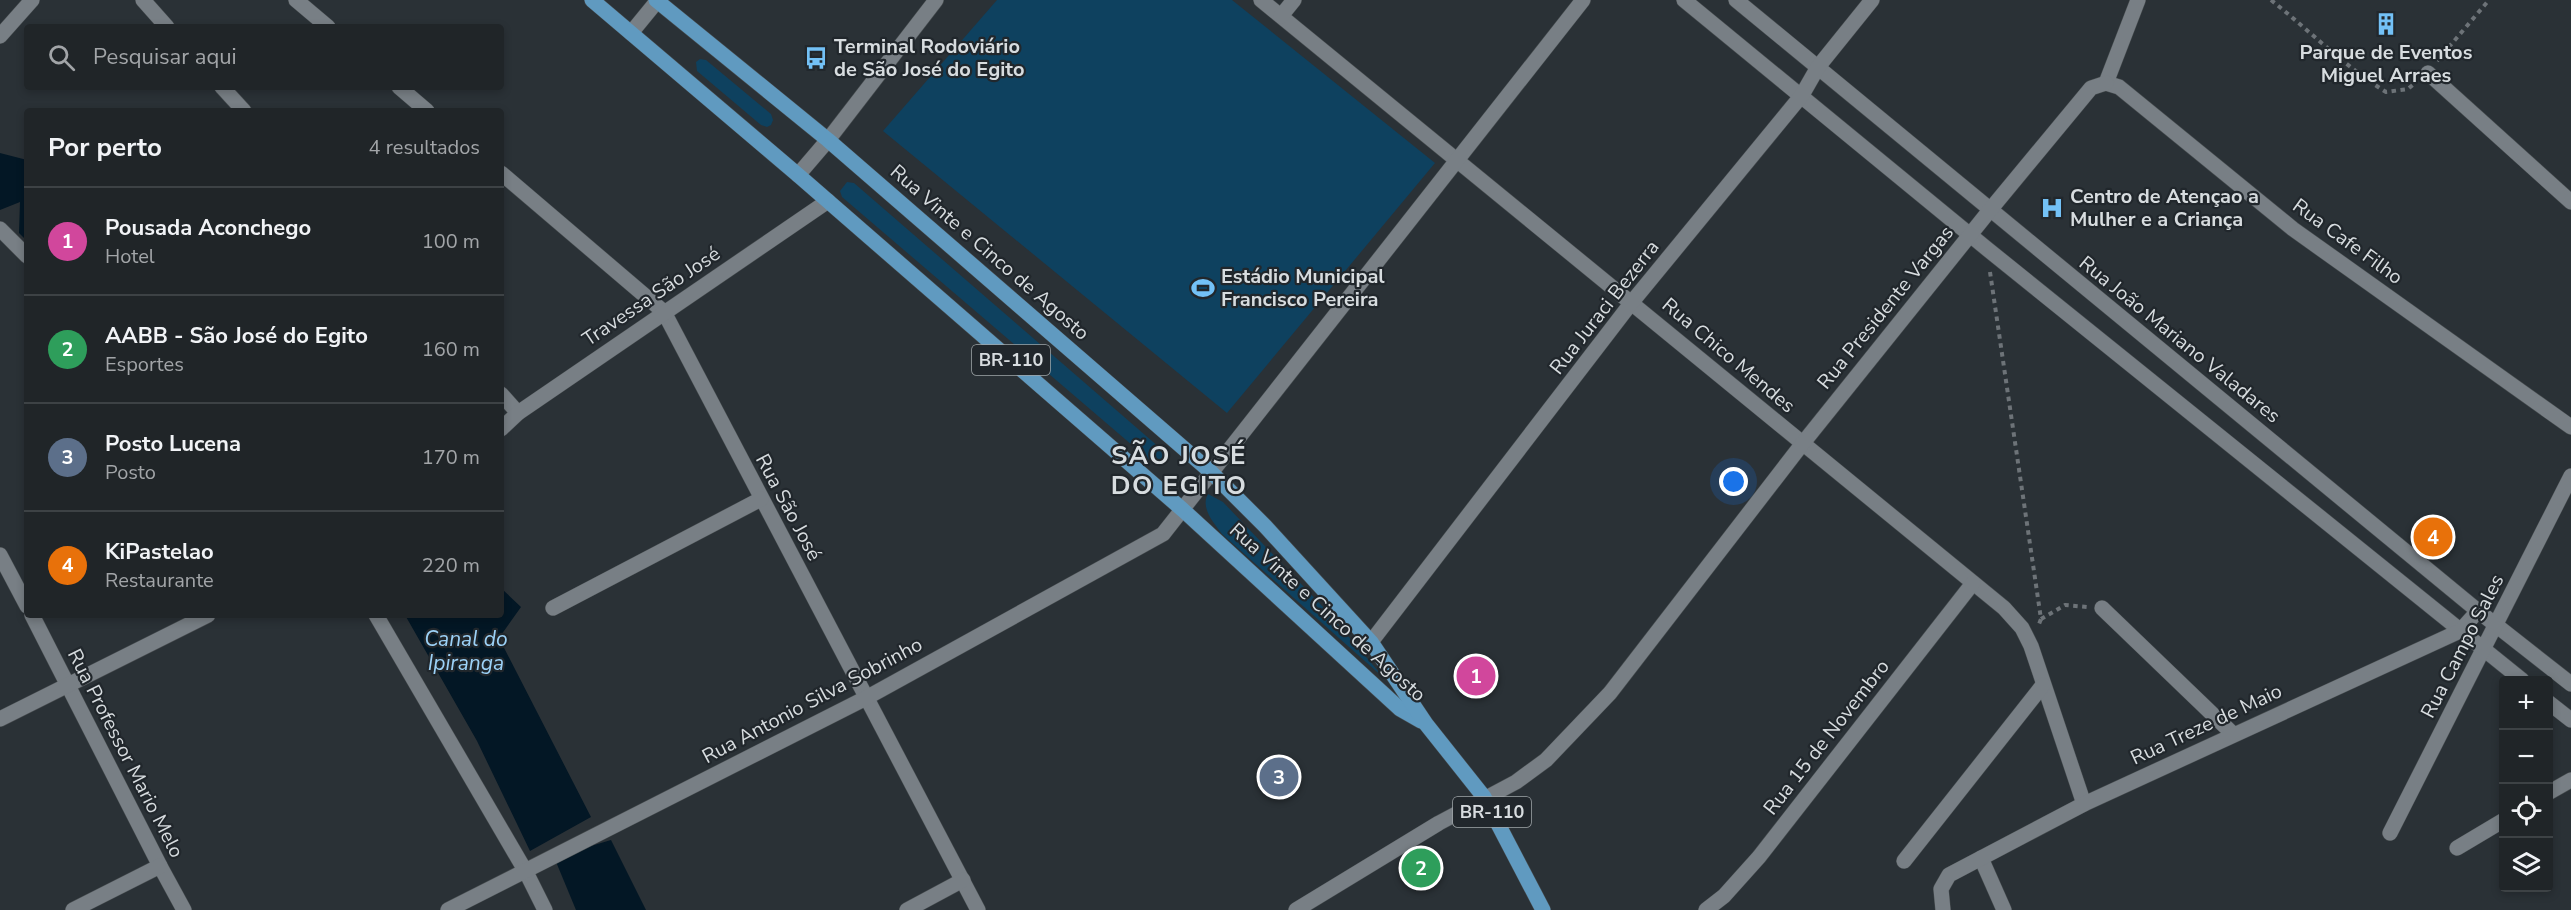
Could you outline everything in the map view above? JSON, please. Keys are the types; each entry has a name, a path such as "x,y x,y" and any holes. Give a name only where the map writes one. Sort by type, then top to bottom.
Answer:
{"main road":[{"name":"Rua Vinte e Cinco de Agosto","path":"592,0 798,175 1183,510 1400,709 1426,724"},
{"name":"Rua Vinte e Cinco de Agosto","path":"657,0 828,140 1211,472 1371,642 1426,724"},
{"name":"BR-110","path":"1426,724 1484,797 1542,910"}],"street":[{"path":"0,36 32,0"},
{"path":"143,0 164,24"},
{"path":"296,0 324,24"},
{"path":"631,33 657,0"},
{"path":"798,175 828,140 936,0"},
{"name":"Rua Chico Mendes","path":"1261,0 2004,608 2022,628 2031,646 2084,804"},
{"path":"1281,16 1294,0"},
{"name":"Rua Antonio Silva Sobrinho","path":"448,910 866,698 1163,534 1583,0"},
{"path":"1684,0 1970,235 2516,676"},
{"name":"Rua João Mariano Valadares","path":"1736,0 2478,611 2571,684"},
{"name":"Rua Juraci Bezerra","path":"1371,642 1632,302 1802,95 1818,67 1872,0"},
{"path":"2106,83 2138,0"},
{"path":"2428,73 2571,202"},
{"name":"Rua Presidente Vargas","path":"1296,910 1484,797 1516,782 1546,760 1610,693 1803,443 1990,210 2091,88 2106,83"},
{"name":"Rua Cafe Filho","path":"2106,83 2119,87 2293,229 2571,427"},
{"path":"225,90 240,108"},
{"path":"402,90 424,108"},
{"name":"Rua São José","path":"504,176 664,312 978,910"},
{"name":"Travessa São José","path":"504,426 518,413 828,201"},
{"path":"0,229 24,253"},
{"path":"504,397 518,413"},
{"name":"Rua Campo Sales","path":"2390,833 2497,626 2571,476"},
{"path":"553,608 761,499"},
{"path":"0,555 24,600"},
{"name":"Rua 15 de Novembro","path":"1706,910 1724,896 1759,857 1973,583"},
{"path":"2102,608 2233,734"},
{"name":"Rua Treze de Maio","path":"1943,910 1941,889 1943,881 1949,875 2084,804 2460,631 2478,611"},
{"name":"Rua Professor Mario Melo","path":"34,618 184,910"},
{"path":"0,719 202,618"},
{"path":"378,618 526,872 545,910"},
{"path":"1904,861 2043,685"},
{"path":"2553,706 2571,720"},
{"path":"2553,790 2571,780"},
{"path":"2457,848 2499,823"},
{"path":"1981,858 2004,910"},
{"path":"73,910 160,866"},
{"path":"907,910 963,880"}],"path":[{"path":"2271,0 2316,36 2343,62 2386,92 2408,89 2428,73 2489,0"},
{"path":"1986,248 2040,619 2031,646"},
{"path":"2040,619 2065,605 2102,608"}],"shaded area":[{"name":"Estádio Municipal Francisco Pereira","path":"997,0 1232,0 1435,163 1227,413 883,131"},
{"path":"700,59 706,60 771,114 773,120 771,125 767,127 761,125 697,71 696,62"},
{"path":"847,182 854,183 1160,448 1164,460 1153,463 842,197 840,191"},
{"path":"1208,494 1223,502 1323,607 1385,679 1222,534 1207,510"}],"water":[{"path":"0,153 24,159 24,238 19,233 20,202 0,210"},
{"name":"Canal do Ipiranga","path":"504,591 521,607 499,638 591,817 530,851 477,741 407,618 504,618"},
{"path":"611,840 646,910 576,910 554,857"}],"place":[{"name":"Parque de Eventos Miguel Arraes","path":"2386,24"},
{"name":"Terminal Rodoviário de São José do Egito","path":"816,58"},
{"name":"Centro de Atençao a Mulher e a Criança","path":"2052,208"},
{"name":"Estádio Municipal Francisco Pereira","path":"1203,288"},
{"name":"KiPastelao","path":"2433,537"},
{"name":"Pousada Aconchego","path":"1476,676"},
{"name":"Posto Lucena","path":"1279,777"},
{"name":"AABB - São José do Egito","path":"1421,868"}],"district":[{"name":"SÃO JOSÉ DO EGITO","path":"1179,470"}]}
